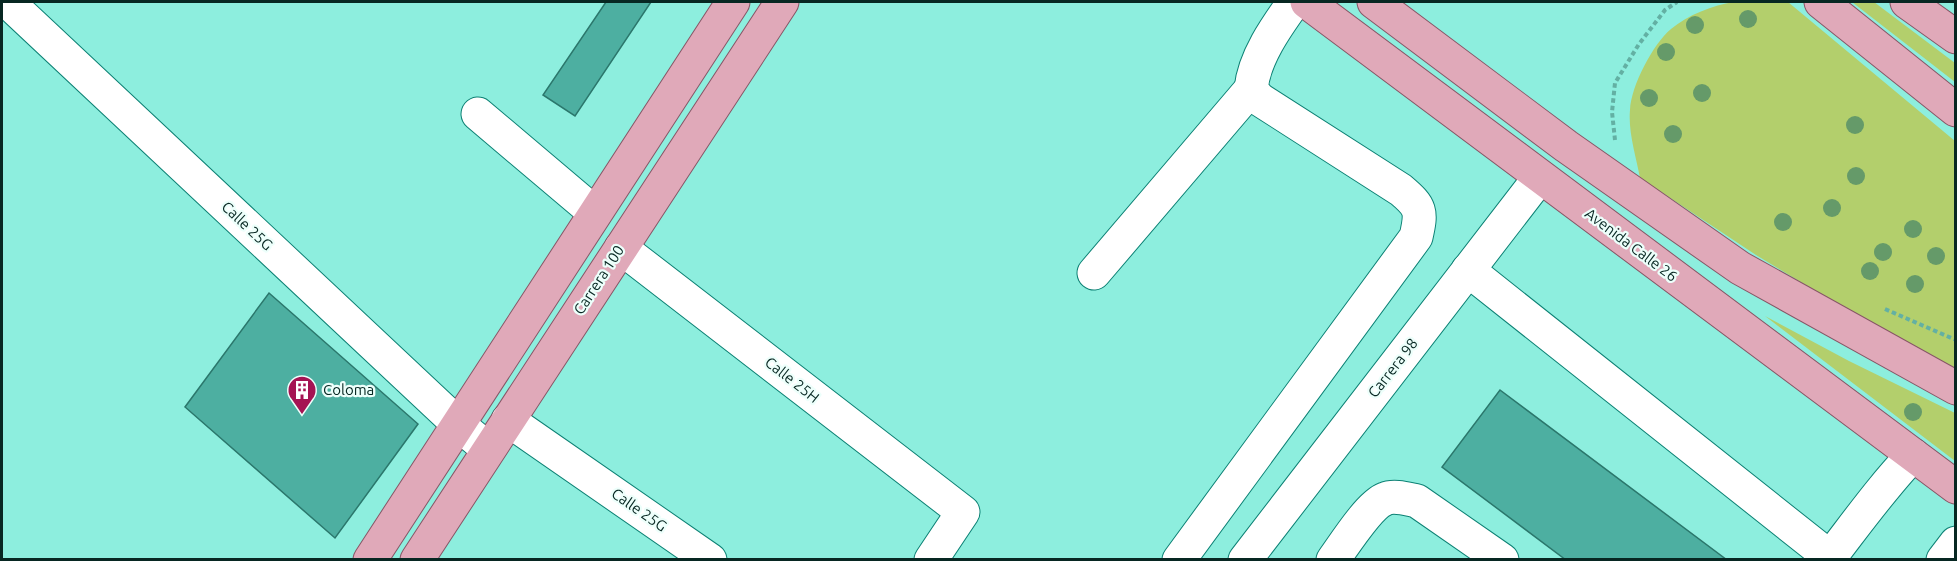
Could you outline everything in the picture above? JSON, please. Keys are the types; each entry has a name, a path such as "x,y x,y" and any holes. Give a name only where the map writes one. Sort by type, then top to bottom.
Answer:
{"main road":[{"path":"370,560 733,2"},
{"name":"Carrera 100","path":"417,560 782,2"},
{"name":"Avenida Calle 26","path":"1307,2 1956,487"},
{"path":"1374,2 1566,146 1740,268 1956,388"},
{"path":"1821,2 1956,110"},
{"path":"1907,2 1956,37"}],"street":[{"name":"Calle 25G","path":"8,2 458,424 488,449"},
{"path":"1094,273 1251,89 1252,73 1279,23 1294,2"},
{"path":"1179,560 1416,237 1420,219 1416,203 1401,190 1260,99 1251,89"},
{"path":"478,114 595,213"},
{"name":"Carrera 98","path":"1245,560 1540,177"},
{"name":"Calle 25H","path":"621,248 963,512 931,560"},
{"path":"1468,270 1822,551 1827,560 1872,504 1888,480 1913,455"},
{"name":"Calle 25G","path":"508,420 710,560"},
{"path":"1333,560 1374,505 1386,498 1417,501 1502,560"},
{"path":"1943,560 1956,543"}],"path":[{"path":"1616,140 1612,112 1616,83 1639,44 1665,10 1677,2"},
{"path":"1875,304 1956,340"}],"green space":[{"path":"1734,2 1788,2 1955,141 1955,368 1822,295 1756,255 1640,178 1631,135 1630,118 1631,100 1644,66 1664,36 1685,19 1701,11"},
{"path":"1852,2 1874,2 1955,63 1955,82"},
{"path":"1765,316 1849,361 1955,413 1955,461"}],"building":[{"path":"606,2 651,2 575,116 543,95"},
{"name":"Coloma","path":"269,293 418,424 335,538 185,407"},
{"path":"1500,390 1727,560 1566,560 1442,467"}],"place":[{"name":"Coloma","path":"302,416"}]}
